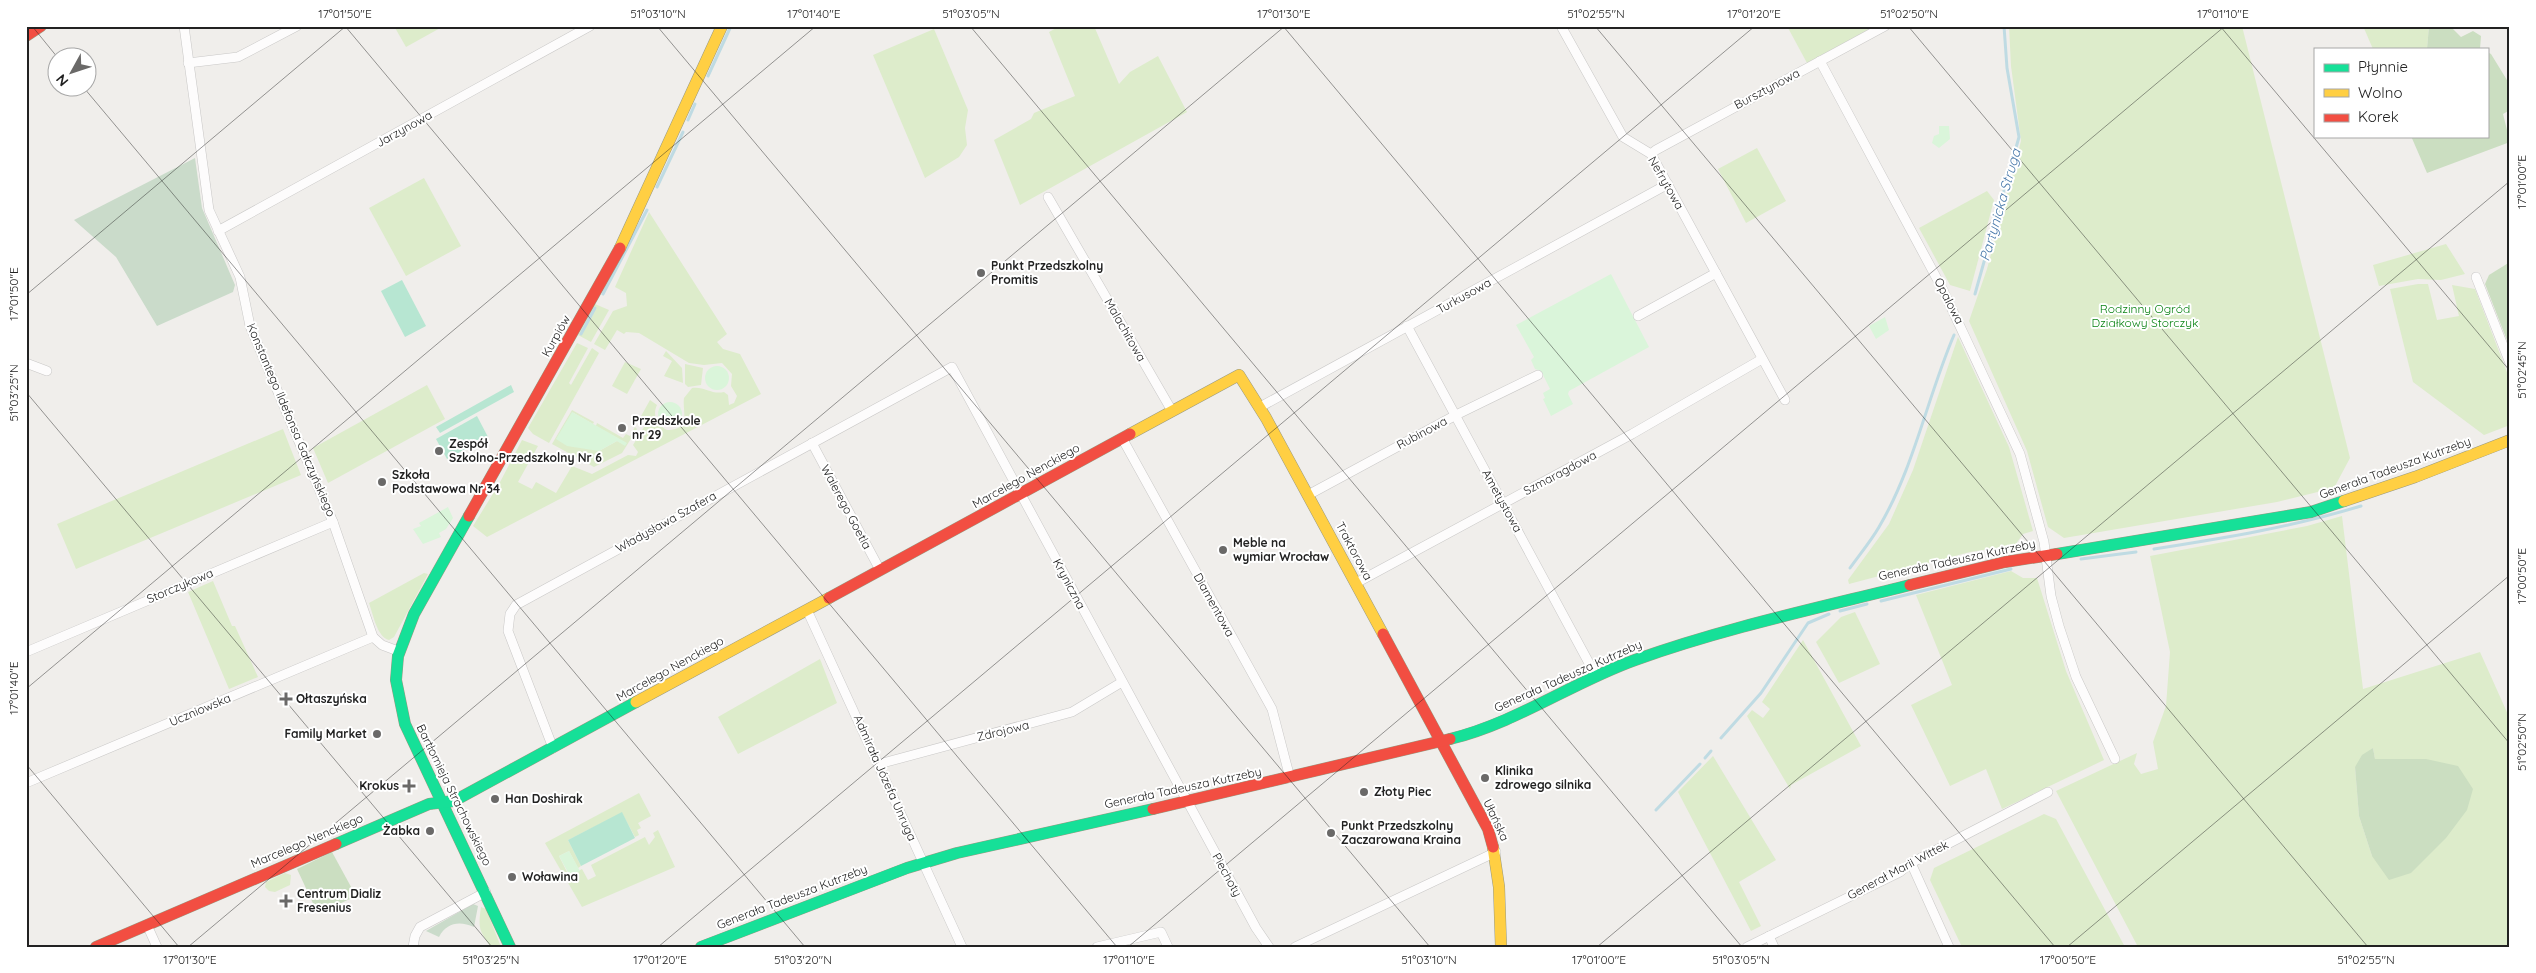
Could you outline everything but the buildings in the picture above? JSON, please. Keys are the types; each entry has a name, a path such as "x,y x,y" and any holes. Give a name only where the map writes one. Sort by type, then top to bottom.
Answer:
{"street":[{"path":"26,36 41,26"},
{"name":"Konstantego Ildefonsa Gałczyńskiego","path":"184,26 209,210 240,277 248,318 256,340 333,522 373,637"},
{"path":"188,63 238,57 297,26"},
{"name":"Jarzynowa","path":"218,231 590,26"},
{"name":"Kurpiów","path":"398,651 414,614 621,246 722,26"},
{"name":"Nefrytowa","path":"1561,26 1623,138 1651,154 1785,400"},
{"name":"Bursztynowa","path":"1651,154 1885,26"},
{"name":"Opalowa","path":"1820,61 1943,290 2020,454 2046,555 2051,596 2066,648 2080,686 2115,759"},
{"name":"Turkusowa","path":"1260,407 1668,184"},
{"name":"Malachitowa","path":"1048,197 1172,411"},
{"path":"1638,316 1716,273"},
{"path":"2476,277 2510,363"},
{"name":"Ametystowa","path":"1407,326 1596,676"},
{"name":"Szmaragdowa","path":"1356,584 1504,504 1762,359"},
{"path":"26,363 47,371"},
{"name":"Władysława Szafera","path":"553,748 508,631 510,614 516,605 952,367"},
{"name":"Kryniczna","path":"952,367 1188,801"},
{"name":"Marcelego Nenckiego","path":"96,947 429,804 454,801 1020,495 1239,374"},
{"name":"Traktorowa","path":"1239,374 1260,407 1440,742"},
{"name":"Rubinowa","path":"1308,495 1456,415 1538,374"},
{"name":"Diamentowa","path":"1122,438 1272,709 1290,778"},
{"name":"Generała Tadeusza Kutrzeby","path":"701,947 924,862 1006,841 1290,778 1440,742 1514,715 1596,676 1661,650 1737,628 1957,572 2046,555 2311,512 2415,477 2510,440"},
{"name":"Walerego Goetla","path":"812,443 880,570"},
{"name":"Storczykowa","path":"26,652 333,522"},
{"name":"Admirała Józefa Unruga","path":"807,610 962,947"},
{"path":"373,637 382,645 398,651"},
{"name":"Uczniowska","path":"26,783 373,637"},
{"name":"Bartłomieja Strachowskiego","path":"398,651 394,676 398,703 407,730 443,803 483,894 510,947"},
{"name":"Zdrojowa","path":"879,764 1072,712 1122,682"},
{"name":"Ułańska","path":"1440,742 1488,829 1496,852 1500,894 1501,947"},
{"name":"Generał Marii Wittek","path":"1747,947 1900,872 1911,863 2048,792"},
{"name":"Piechoty","path":"1188,801 1256,928 1269,947"},
{"path":"1295,947 1496,852"},
{"path":"1911,863 1949,947"},
{"path":"413,947 415,936 420,927 483,894"},
{"path":"147,925 157,947"},
{"path":"1097,947 1161,932 1168,947"},
{"path":"1769,936 1774,947"}],"green space":[{"path":"394,26 442,26 442,27 406,47"},
{"path":"1060,26 1094,26 1119,84 1130,72 1158,56 1187,112 1020,205 994,140 1031,119 1034,113 1075,96 1049,32"},
{"path":"1787,26 1875,26 1807,63"},
{"name":"Rodzinny Ogród Działkowy Storczyk","path":"2009,26 2242,26 2350,458 2334,488 2277,502 2064,538 2048,527 2027,451 1969,321 1987,269 2021,141 2011,66"},
{"path":"2363,26 2429,26 2427,48 2373,48"},
{"path":"2429,26 2450,26 2461,37 2473,31 2481,36 2480,48 2427,48"},
{"path":"934,29 968,110 965,128 967,145 959,157 925,178 873,55"},
{"path":"2488,52 2491,54 2510,85 2510,110 2503,114 2510,142 2427,173 2412,138 2488,138"},
{"path":"1939,126 1949,126 1950,139 1939,148 1932,143 1934,136 1939,134"},
{"path":"1757,148 1786,201 1746,223 1718,169"},
{"path":"195,158 202,208 235,285 233,292 157,326 116,257 74,220"},
{"path":"424,178 461,246 406,276 369,208"},
{"path":"1987,191 1994,200 1970,291 1950,285 1919,228"},
{"path":"649,212 727,334 717,342 723,349 740,354 761,394 487,537 473,526 499,484 522,440 538,446 518,482 532,489 536,482 556,493 572,466 592,474 628,455 636,456 638,452 633,445 647,422 640,418 650,400 657,405 655,416 658,423 667,430 675,429 683,424 684,398 692,388 724,392 728,395 729,405 734,403 737,396 731,386 732,374 722,363 704,365 689,363 639,333 626,332 624,334 617,330 605,350 594,344 613,311 627,306 626,293 615,287"},
{"path":"2446,244 2465,274 2441,280 2418,279 2379,286 2373,265"},
{"path":"2510,262 2510,348 2485,284 2489,275"},
{"path":"1611,274 1649,347 1569,391 1568,394 1573,404 1551,416 1543,399 1545,398 1543,393 1550,389 1541,371 1535,369 1531,360 1534,357 1516,325"},
{"path":"402,280 426,326 405,337 381,291"},
{"path":"2428,284 2437,320 2459,316 2452,285 2475,289 2510,380 2510,425 2484,435 2413,382 2390,289"},
{"path":"595,304 609,310 591,342 578,335"},
{"path":"1885,317 1889,330 1876,339 1869,326"},
{"path":"1958,337 2009,447 2033,531 2023,534 2015,545 1970,552 1849,584 1848,580 1889,524 1913,470"},
{"path":"577,343 588,348 569,383 571,385 592,348 599,353 549,443 533,434 528,428"},
{"path":"666,351 682,368 683,383 664,376 672,361 663,356"},
{"path":"625,362 641,369 627,394 612,386"},
{"path":"685,364 703,368 701,385 688,387 685,384"},
{"path":"717,366 726,369 729,378 726,387 717,390 708,387 705,378 708,369"},
{"path":"427,385 445,419 328,483 313,448"},
{"path":"511,385 514,392 440,433 436,427"},
{"path":"670,402 679,405 682,414 679,423 670,426 661,423 658,414 661,405"},
{"path":"572,410 594,422 593,424 572,412 599,451 617,441 625,445 626,443 596,426 597,423 623,438 626,434 630,436 635,427 637,429 622,453 594,467 552,444"},
{"path":"572,412 627,443 625,446 617,441 599,451 567,446 556,439"},
{"path":"477,416 488,437 447,459 436,439"},
{"path":"283,429 301,475 76,569 57,524"},
{"path":"448,507 453,518 446,529 439,533 441,537 423,544 413,529 421,526 419,523"},
{"path":"2342,516 2363,689 2480,652 2510,719 2510,947 2138,947 2056,791 2137,753 2134,764 2141,774 2158,769 2153,742 2166,706 2170,652 2150,556 2307,526","holes":["2373,748 2375,759 2426,759 2372,856 2359,816 2355,767"]},
{"path":"2011,571 2023,578 2037,578 2066,671 2104,760 2002,809 1986,769 1950,786 1911,705 1952,685 1916,595"},
{"path":"424,573 428,574 394,637 389,640 385,638 378,630 369,603"},
{"path":"213,581 232,626 235,626 258,677 229,689 188,592"},
{"path":"1855,612 1880,664 1839,683 1816,642 1841,617"},
{"path":"1803,640 1861,746 1791,785 1790,789 1747,716 1752,710 1763,718 1770,709 1762,702"},
{"path":"820,659 837,703 738,754 718,717"},
{"path":"2373,748 2375,759 2426,759 2458,766 2473,789 2467,810 2446,838 2411,873 2389,880 2372,856 2359,816 2355,767 2362,755"},
{"path":"1713,756 1776,860 1739,882 1761,926 1751,931 1678,792"},
{"path":"639,793 651,816 638,823 641,828 637,830 639,835 635,837 622,813 568,840 581,866 578,868 569,851 559,856 569,876 582,869 588,880 596,876 591,865 645,837 649,845 655,837 653,833 658,830 675,867 582,907 545,843"},
{"path":"622,812 635,838 581,866 568,840"},
{"path":"2044,814 2056,819 2125,947 1962,947 1930,880 1934,868"},
{"path":"569,851 580,871 570,876 559,856"},
{"path":"332,852 356,896 318,914 297,869"},
{"path":"285,873 291,875 290,885 275,892 269,891 265,887 266,882"},
{"path":"473,904 478,906 474,927 454,924 446,928 439,937 426,931"},
{"path":"481,907 486,909 501,947 491,947 482,933 480,925"}],"waterway":[{"path":"708,76 731,26"},
{"name":"Partynicka Struga","path":"1975,294 2019,137 2007,68 2004,26"},
{"path":"688,120 695,104"},
{"path":"657,187 683,132"},
{"path":"603,294 647,210"},
{"path":"581,334 595,308"},
{"name":"Partynicka Struga","path":"1850,568 1879,527 1902,481 1954,335"},
{"path":"2154,549 2284,526 2361,506"},
{"path":"2081,559 2136,552"},
{"path":"1881,601 2011,569"},
{"path":"1840,611 1867,604"},
{"name":"Partynicka Struga","path":"1721,738 1761,693 1808,623 1829,614"},
{"name":"Partynicka Struga","path":"1705,758 1711,751"},
{"name":"Partynicka Struga","path":"1656,810 1700,764"}],"traffic: fast":[{"path":"2057,554 2311,512 2344,501"},
{"path":"469,516 414,614 398,656 396,680 405,724 510,947"},
{"path":"1450,739 1498,723 1589,679 1635,660 1771,619 1910,585"},
{"path":"336,844 429,804 454,801 636,702"},
{"path":"701,947 907,868 957,853 1153,809"}],"traffic: slow":[{"path":"620,248 722,26"},
{"path":"1130,434 1239,375 1266,418 1383,634"},
{"path":"2344,501 2415,477 2510,440"},
{"path":"636,702 829,598"},
{"path":"1493,847 1499,887 1501,947"}],"traffic: jam":[{"path":"26,36 41,26"},
{"path":"469,516 620,248"},
{"path":"829,598 1130,434"},
{"path":"1910,585 2005,562 2057,554"},
{"path":"1383,634 1488,829 1493,847"},
{"path":"1153,809 1450,739"},
{"path":"96,947 336,844"}],"place":[{"name":"Punkt Przedszkolny Promitis","path":"981,273"},
{"name":"Przedszkole nr 29","path":"622,428"},
{"name":"Zespół Szkolno-Przedszkolny Nr 6","path":"439,451"},
{"name":"Szkoła Podstawowa Nr 34","path":"382,482"},
{"name":"Meble na wymiar Wrocław","path":"1223,550"},
{"name":"Ołtaszyńska","path":"286,699"},
{"name":"Family Market","path":"377,734"},
{"name":"Klinika zdrowego silnika","path":"1485,778"},
{"name":"Krokus","path":"409,786"},
{"name":"Złoty Piec","path":"1364,792"},
{"name":"Han Doshirak","path":"495,799"},
{"name":"Żabka","path":"430,831"},
{"name":"Punkt Przedszkolny Zaczarowana Kraina","path":"1331,833"},
{"name":"Woławina","path":"512,877"},
{"name":"Centrum Dializ Fresenius","path":"286,901"}]}
